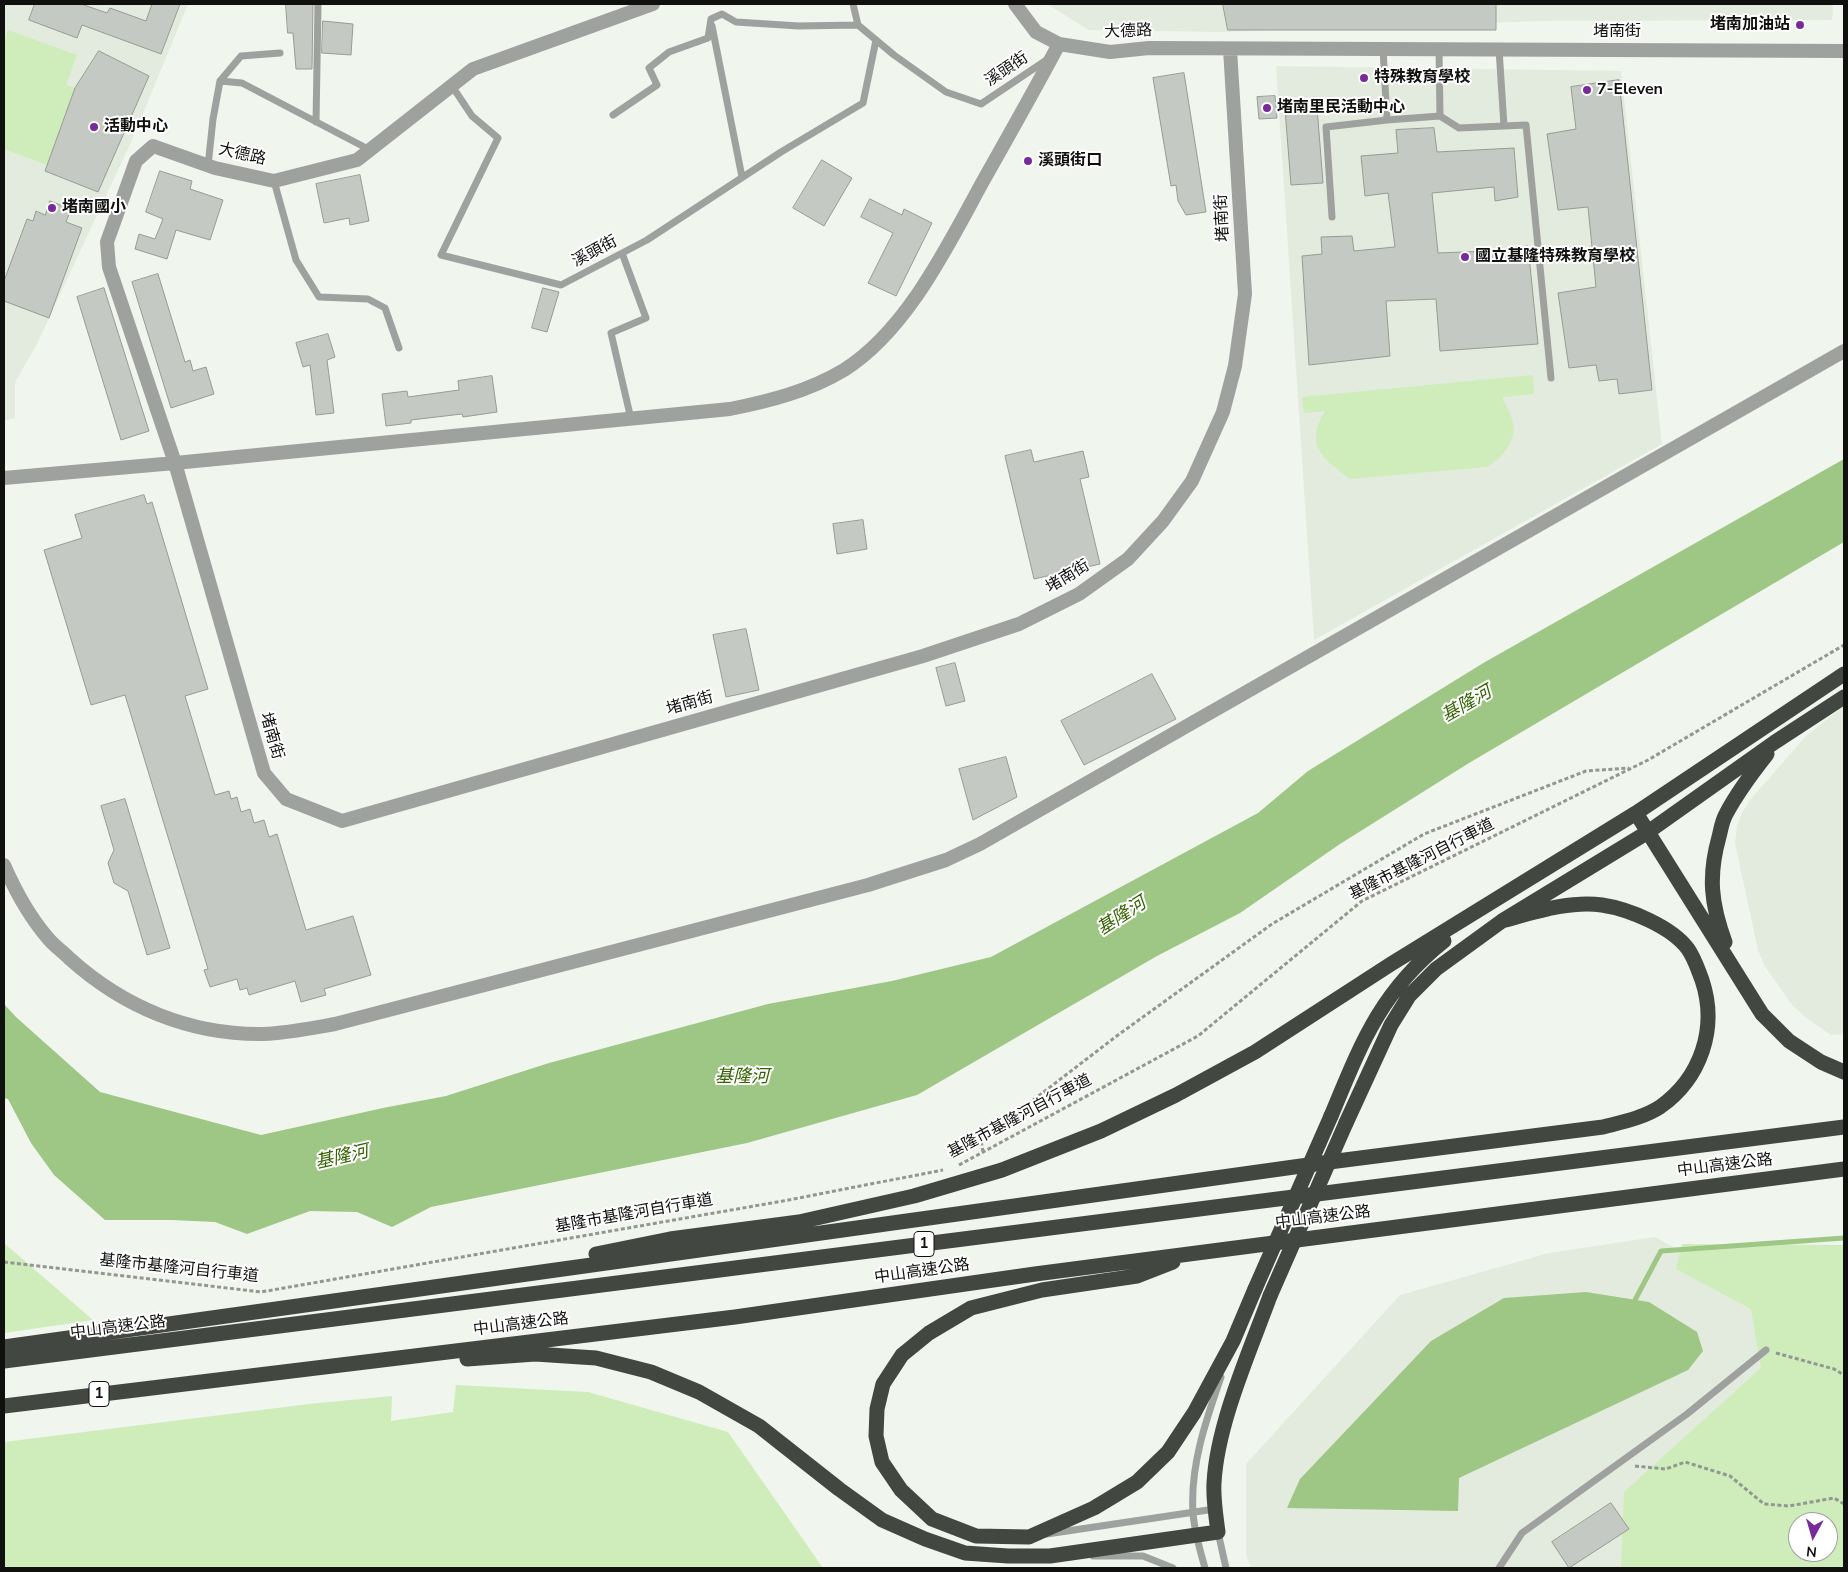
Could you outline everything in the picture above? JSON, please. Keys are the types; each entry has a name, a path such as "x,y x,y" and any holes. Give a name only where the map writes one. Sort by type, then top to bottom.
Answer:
{"highway":[{"path":"455,1283 670,1239 799,1222 914,1196 1002,1170 1102,1131 1176,1096 1255,1052 1391,964 1636,813 1844,674"},
{"path":"194,1382 285,1381 472,1358 535,1354 596,1358 651,1372 699,1392 759,1426 882,1520 925,1539 965,1553 1050,1556 1218,1532 1214,1482 1222,1437 1236,1388 1270,1296 1346,1123 1387,1032 1410,996 1436,969 1502,921 1648,832 1776,742 1844,697"},
{"path":"1734,969 1716,919 1711,886 1714,852 1724,817 1739,790 1776,742"},
{"path":"1636,813 1762,1014 1789,1041 1821,1062 1844,1072"},
{"path":"1195,1253 1137,1276 1042,1290 971,1308 929,1333 902,1355 883,1384 877,1409 876,1436 882,1462 901,1490 932,1519 976,1536 1029,1537 1094,1508 1137,1482 1168,1452 1194,1413 1233,1341 1361,1044 1397,986 1421,959 1492,903"},
{"path":"4,1347 1337,1161 1603,1127 1641,1116 1658,1108 1675,1095 1691,1077 1704,1050 1708,1023 1707,996 1697,967 1688,949 1668,931 1637,915 1602,905 1561,906 1502,921"},
{"name":"中山高速公路","path":"4,1361 1844,1127"},
{"name":"中山高速公路","path":"4,1406 735,1317 1195,1253 1844,1169"}],"street":[{"name":"大德路","path":"175,463 109,268 107,242 136,161 153,146 208,166 274,181 357,160 473,69 653,4"},
{"name":"大德路","path":"1015,4 1036,32 1056,50 1110,52 1149,48 1230,49"},
{"name":"堵南街","path":"1815,50 1844,43"},
{"name":"堵南街","path":"175,463 264,773 286,799 342,821 923,656 1019,624 1079,594 1128,559 1163,521 1192,481 1222,412 1235,366 1245,294 1230,49 1439,48 1844,51"},
{"path":"4,478 631,420 730,409 770,401 812,386 844,370 876,345 917,296 1056,50"},
{"path":"4,865 14,886 47,938 98,983 126,1000 192,1026 228,1032 264,1034 335,1024 868,885 946,860 980,844 1844,351"}],"lane":[{"path":"316,122 318,4"},
{"path":"711,19 722,14 736,22 799,26 858,25 853,4"},
{"path":"612,115 657,85 648,68 669,52 708,38 711,19"},
{"path":"711,19 742,177"},
{"name":"溪頭街","path":"858,25 894,55 946,92 981,104 1056,50"},
{"name":"溪頭街","path":"452,86 472,116 498,138 441,255 561,285 648,240 742,177 863,102 876,40"},
{"path":"1439,48 1440,116"},
{"path":"1383,49 1387,120"},
{"path":"1499,49 1504,126"},
{"path":"208,166 213,119 220,81 241,56 280,54"},
{"path":"220,81 242,83 370,150"},
{"path":"1332,217 1326,127 1440,116 1458,128 1526,126 1551,378"},
{"path":"274,181 296,260 319,296 368,299 385,308 399,348"},
{"path":"622,253 646,318 611,333 631,420"},
{"path":"1205,1568 1196,1535 1193,1512 1193,1480 1207,1416 1233,1341"},
{"path":"1499,1568 1522,1533 1687,1414 1766,1350"},
{"path":"1029,1537 1215,1509"},
{"path":"1218,1532 1226,1568"},
{"path":"1050,1556 1143,1556 1173,1568"}],"path":[{"name":"基隆市基隆河自行車道","path":"956,1167 1198,1036 1362,901 1632,768 1844,645"},
{"path":"983,1152 981,1140 1126,1029 1272,924 1424,834 1586,771 1632,768"},
{"name":"基隆市基隆河自行車道","path":"4,1262 261,1292 783,1201 946,1169"},
{"path":"1766,1350 1834,1369 1844,1375"},
{"path":"1616,1464 1666,1469 1685,1462 1730,1476 1764,1504 1790,1506 1834,1498 1844,1504"}],"shaded area":[{"name":"堵南國小","path":"4,4 188,4 132,140 36,346 15,382 15,418 4,421"},
{"path":"1047,4 1833,4 1832,20 1542,21 1221,32 1089,30"},
{"path":"8,30 77,55 66,85 75,88 47,165 4,149 4,42"},
{"name":"國立基隆特殊教育學校","path":"1276,66 1621,71 1662,444 1314,640"},
{"path":"1533,375 1534,394 1502,397 1513,423 1513,436 1507,449 1487,467 1350,479 1324,457 1316,442 1316,433 1325,411 1304,413 1302,397"},
{"path":"1844,706 1844,1034 1831,1035 1805,1017 1792,1005 1764,965 1758,950 1735,843 1737,826 1750,800 1806,736"},
{"path":"1655,1237 1844,1341 1844,1568 1251,1568 1246,1555 1246,1464 1400,1295 1549,1253"},
{"path":"4,1243 93,1320 4,1333"},
{"path":"1682,1244 1844,1245 1844,1568 1621,1568 1624,1492 1761,1368 1751,1309 1676,1269"},
{"path":"456,1385 588,1392 728,1432 823,1568 4,1568 4,1442 309,1404 392,1396 391,1421 453,1412"}],"water":[{"name":"基隆河","path":"1844,459 1844,542 1469,763 1340,844 1240,913 1157,956 917,1095 747,1143 431,1207 392,1227 357,1212 310,1211 247,1234 215,1222 105,1220 54,1175 31,1143 8,1099 4,1098 4,1004 100,1092 261,1135 446,1096 549,1063 768,1004 892,981 991,957 1258,813 1308,771 1485,662"},
{"path":"1586,1292 1649,1302 1697,1332 1703,1351 1688,1370 1459,1478 1458,1511 1287,1508 1300,1479 1431,1341 1504,1298"}],"building":[{"path":"35,4 81,4 107,13 110,8 146,21 152,4 180,4 161,54 82,25 77,38 29,20"},
{"path":"286,4 313,4 312,69 296,69 293,33 288,33"},
{"path":"1223,4 1496,4 1496,30 1228,30"},
{"path":"323,21 353,24 351,55 322,53"},
{"name":"活動中心","path":"99,51 149,76 98,192 45,171 75,88"},
{"path":"1184,73 1206,212 1186,215 1178,201 1176,185 1171,186 1153,78"},
{"path":"1619,80 1652,390 1619,394 1617,379 1599,381 1596,365 1569,368 1558,293 1596,287 1588,207 1558,210 1547,134 1576,129 1571,87"},
{"name":"堵南里民活動中心","path":"1275,96 1277,118 1259,119 1257,97"},
{"path":"1317,107 1323,183 1291,185 1285,109"},
{"path":"1434,128 1437,152 1514,148 1518,197 1495,201 1494,187 1432,193 1438,253 1489,251 1528,246 1538,344 1440,351 1436,299 1386,301 1390,356 1309,365 1302,256 1322,254 1321,237 1352,236 1354,251 1395,247 1388,193 1365,196 1361,156 1398,153 1396,130"},
{"path":"822,160 852,178 824,226 793,208"},
{"path":"160,171 192,181 190,189 223,200 210,240 176,230 167,259 135,249 139,234 155,239 163,219 146,212"},
{"path":"360,175 369,221 350,225 349,218 324,223 316,184"},
{"path":"870,199 902,215 904,209 932,223 896,296 868,283 893,233 861,217"},
{"path":"50,201 71,209 66,222 82,228 49,318 4,301 4,281 27,219 33,221 36,211 45,215"},
{"path":"158,274 185,362 190,360 193,371 206,367 214,394 171,408 132,282"},
{"path":"104,288 149,431 121,440 77,297"},
{"path":"543,288 559,292 547,332 532,328"},
{"path":"328,334 335,357 327,360 334,413 316,415 310,365 303,367 296,343"},
{"path":"492,376 497,412 463,417 462,414 411,420 411,423 386,426 382,394 407,391 408,397 459,390 458,381"},
{"path":"1031,450 1034,462 1083,451 1089,477 1080,479 1100,564 1034,579 1005,456"},
{"path":"144,495 147,504 152,502 208,689 185,696 215,795 229,791 231,799 237,797 241,812 250,809 254,823 264,820 269,837 277,834 306,930 353,916 371,975 324,989 326,995 301,1002 295,981 249,995 247,988 240,990 237,979 210,987 204,970 208,969 125,695 91,705 44,550 82,538 75,515"},
{"path":"863,520 867,549 837,554 833,524"},
{"path":"746,629 759,690 726,697 713,635"},
{"path":"955,663 965,701 946,706 936,668"},
{"path":"1152,674 1176,719 1084,765 1061,721"},
{"path":"1006,757 1017,797 973,820 959,769"},
{"path":"125,799 170,948 147,955 128,891 114,883 108,863 114,850 101,806"},
{"path":"1611,1503 1629,1529 1569,1568 1552,1542"}],"waterway":[{"path":"1635,1300 1661,1251 1844,1238"}],"place":[{"name":"堵南加油站","path":"1800,25"},
{"name":"特殊教育學校","path":"1364,78"},
{"name":"7-Eleven","path":"1587,90"},
{"name":"堵南里民活動中心","path":"1267,108"},
{"name":"活動中心","path":"94,127"},
{"name":"溪頭街口","path":"1028,161"},
{"name":"堵南國小","path":"52,208"},
{"name":"國立基隆特殊教育學校","path":"1465,257"}]}
